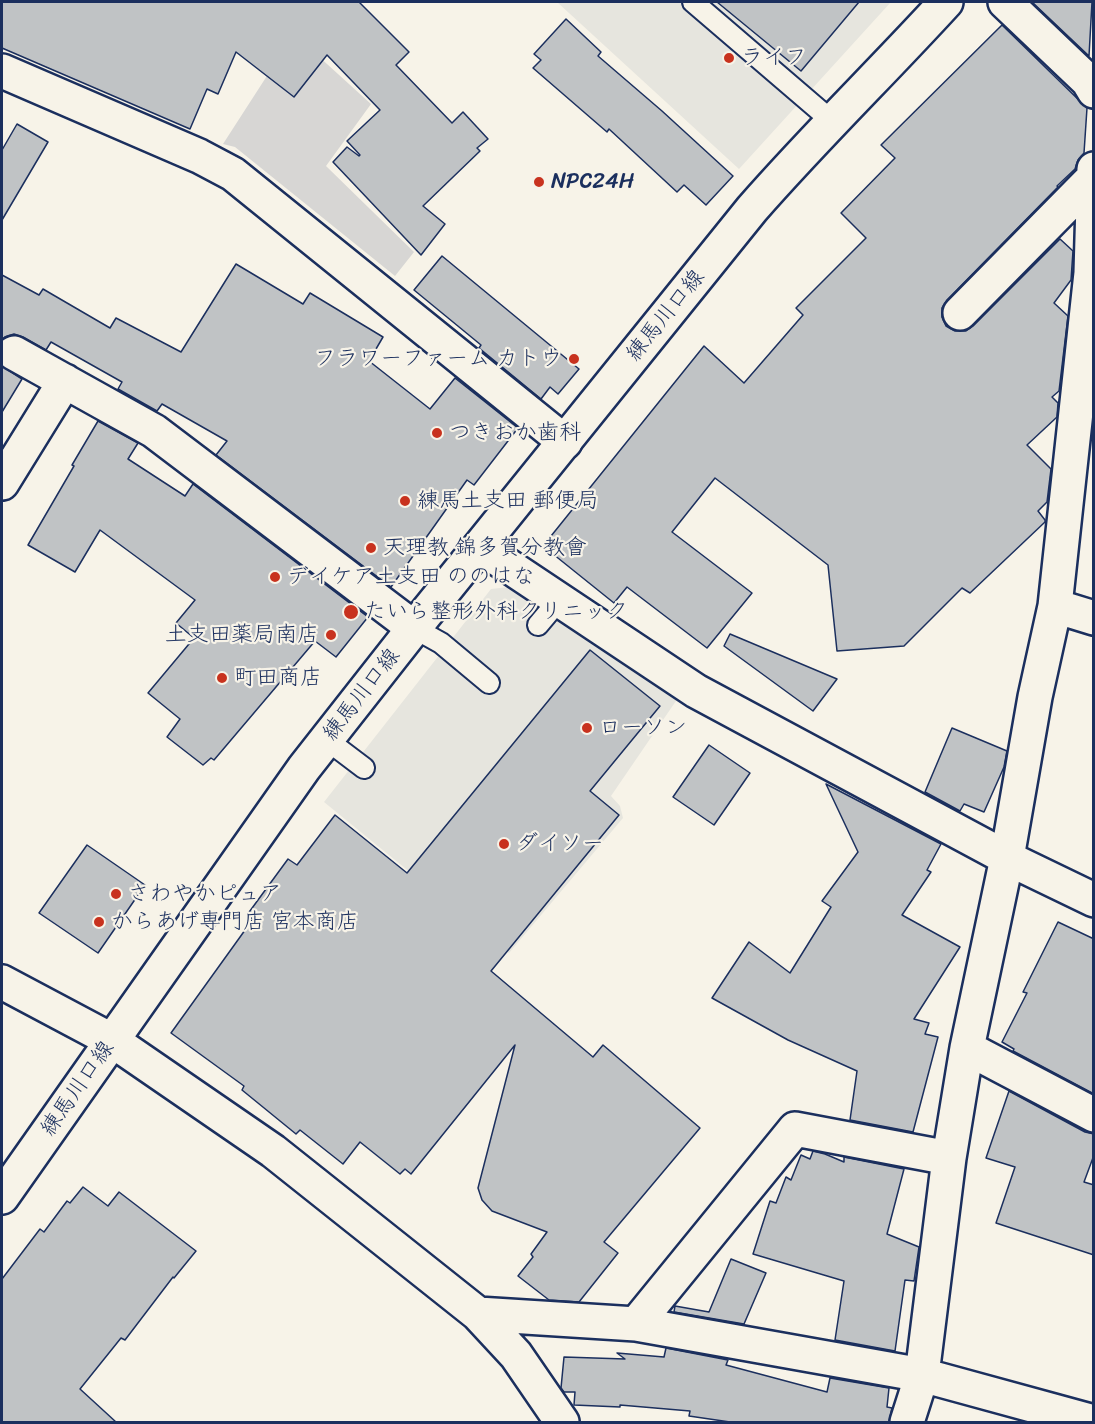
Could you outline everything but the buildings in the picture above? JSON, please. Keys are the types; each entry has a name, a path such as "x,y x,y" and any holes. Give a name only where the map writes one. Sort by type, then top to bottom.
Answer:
{"street":[{"name":"練馬川口線","path":"2,1197 304,768 414,628 752,209 946,2"},
{"path":"1005,2 1088,81 1094,91"},
{"path":"5,81 199,156 233,174 565,442"},
{"path":"907,1422 922,1375 949,1158 967,1048 1007,858 1035,697 1055,606 1091,273 1094,169"},
{"path":"960,314 1093,178"},
{"path":"14,353 154,431 414,628"},
{"path":"2,483 65,381"},
{"path":"480,547 696,691 1007,858 1094,900"},
{"path":"1055,606 1094,618"},
{"path":"2,981 113,1041 273,1151 478,1314 516,1355 562,1422"},
{"path":"967,1048 1094,1115"},
{"path":"636,1324 795,1129 949,1158"},
{"path":"478,1314 636,1324 922,1375 1094,1422"}],"lane":[{"path":"693,2 833,122"},
{"path":"538,625 559,600"},
{"path":"414,628 441,643 489,683"},
{"path":"327,740 364,768"}],"shaded area":[{"name":"ライフ","path":"557,2 891,2 739,169"},
{"path":"294,34 371,104 326,166 414,252 395,276 235,147 223,144"},
{"path":"509,587 678,698 611,796 620,806 623,818 509,953 324,802 491,589"}],"place":[{"name":"ライフ","path":"729,58"},
{"name":"NPC24H","path":"539,182"},
{"name":"フラワーファーム カトウ","path":"574,359"},
{"name":"つきおか歯科","path":"437,433"},
{"name":"練馬土支田 郵便局","path":"405,501"},
{"name":"天理教 錦多賀分教會","path":"371,548"},
{"name":"デイケア土支田 ののはな","path":"275,577"},
{"name":"たいら整形外科クリニック","path":"351,612"},
{"name":"土支田薬局南店","path":"331,635"},
{"name":"町田商店","path":"222,678"},
{"name":"ローソン","path":"587,728"},
{"name":"ダイソー","path":"504,844"},
{"name":"さわやかピュア","path":"116,894"},
{"name":"からあげ専門店 宮本商店","path":"99,922"}]}
